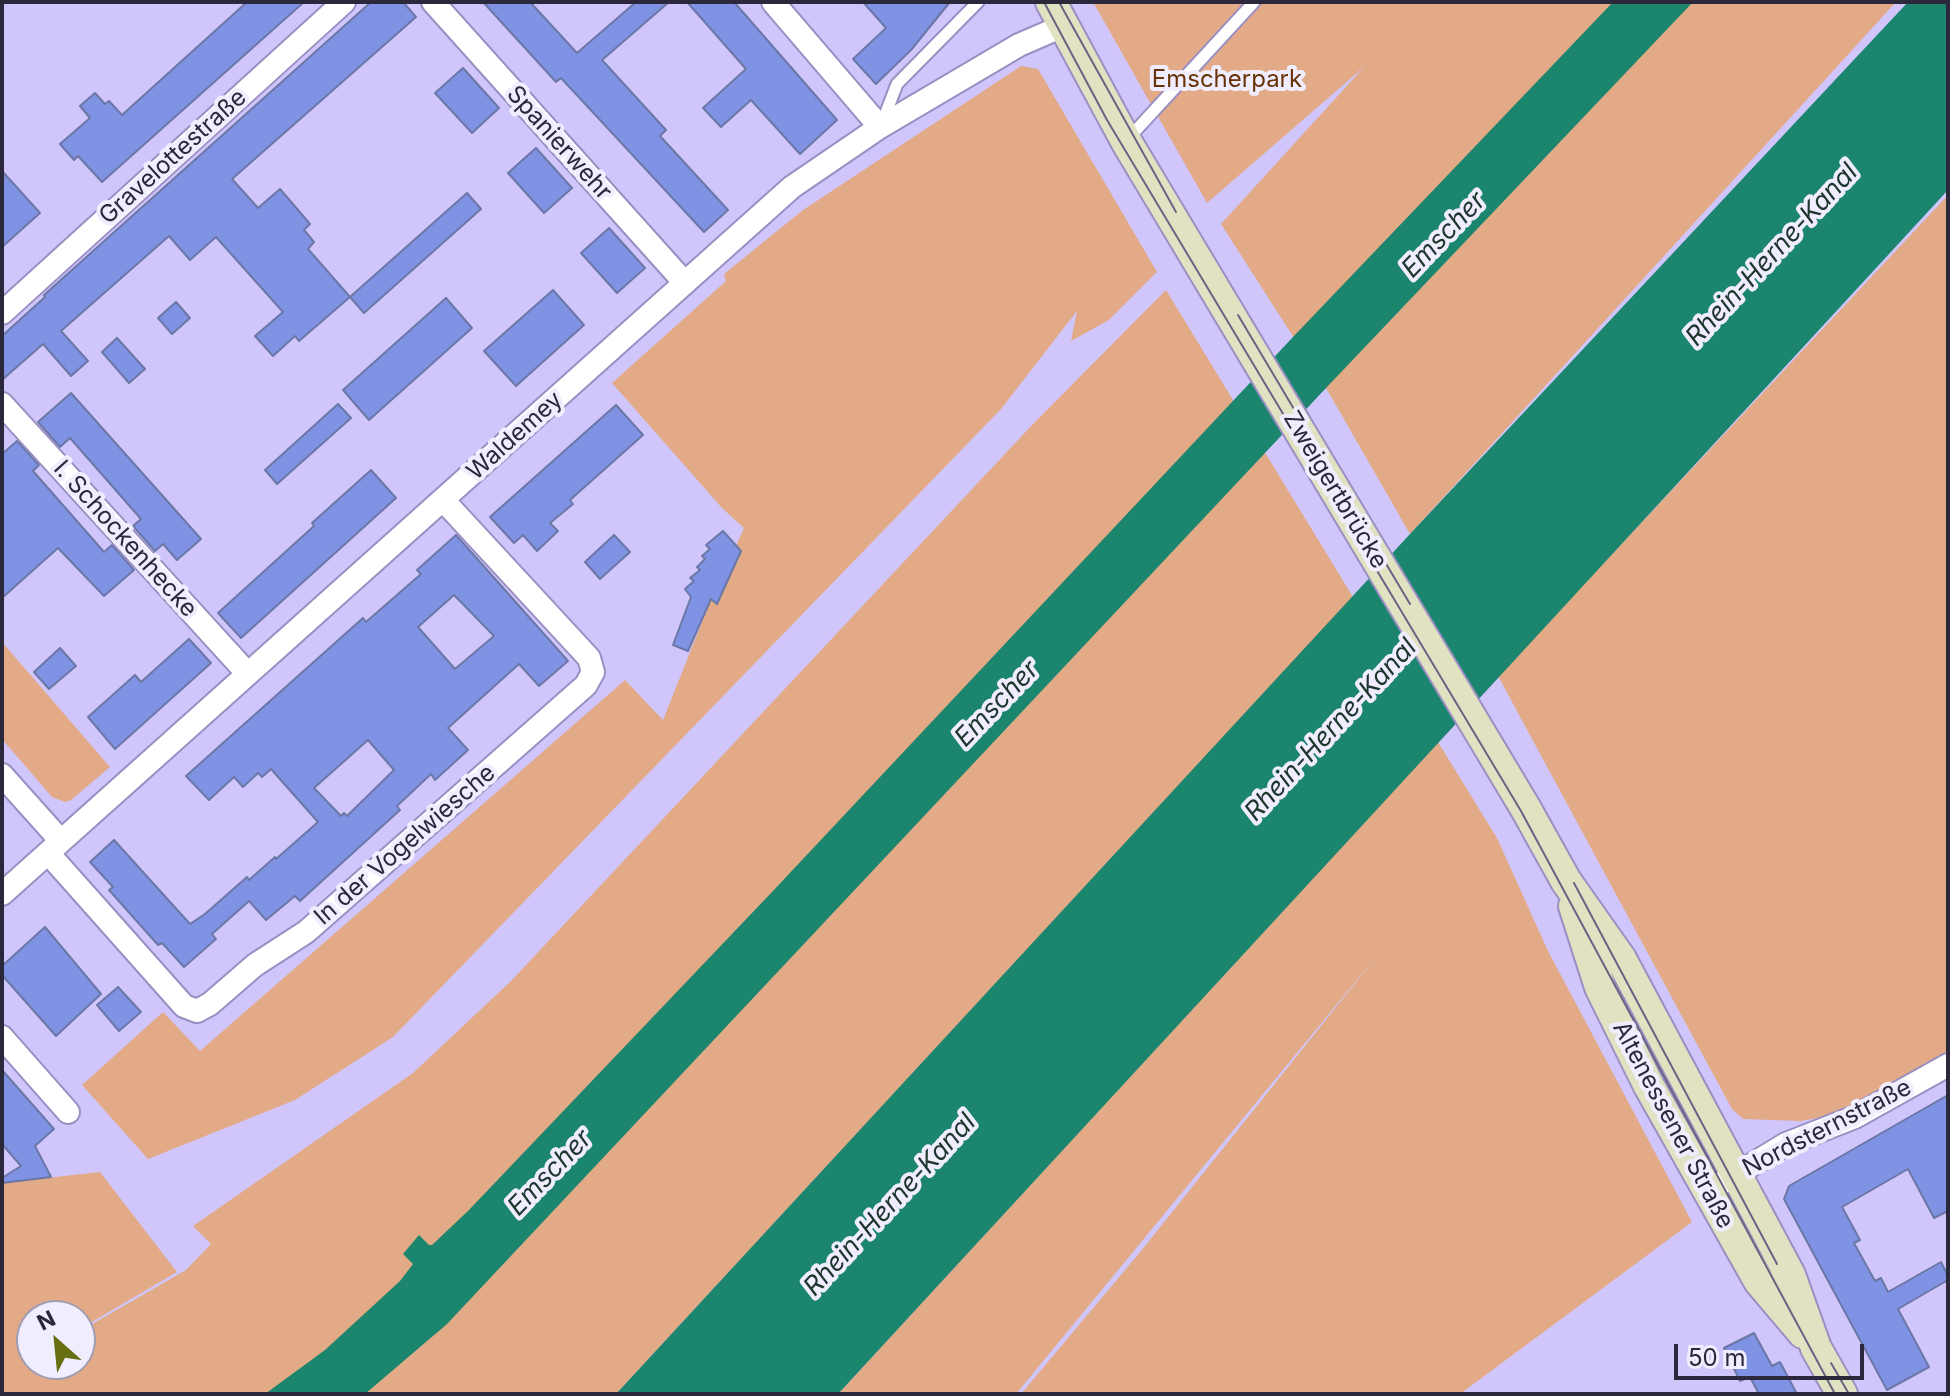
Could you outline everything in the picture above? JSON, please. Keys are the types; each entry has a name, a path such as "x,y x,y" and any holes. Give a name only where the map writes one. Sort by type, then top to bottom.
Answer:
{"main road":[{"path":"1057,14 1126,141"},
{"name":"Zweigertbrücke","path":"1126,141 1503,769"},
{"name":"Altenessener Straße","path":"1503,769 1566,881 1621,959 1790,1275 1816,1348 1842,1394"},
{"name":"Altenessener Straße","path":"1566,881 1600,987 1649,1086 1759,1281 1816,1348"}],"street":[{"name":"Gravelottestraße","path":"2,313 344,2"},
{"name":"Spanierwehr","path":"433,2 685,283"},
{"path":"773,2 880,127"},
{"name":"Waldemey","path":"2,894 792,187 880,127 1019,45 1057,14"},
{"name":"I. Schockenhecke","path":"2,404 248,674"},
{"name":"In der Vogelwiesche","path":"55,847 184,1006 197,1011 210,1004 255,965 306,932 586,685 593,672 589,658 444,501"},
{"path":"2,775 55,847"},
{"path":"2,1037 68,1112"},
{"name":"Nordsternstraße","path":"1707,1192 1786,1144 1855,1117 1948,1065"}],"lane":[{"path":"880,127 897,84 978,2"},
{"path":"1126,141 1254,2"}],"green space":[{"name":"Emscherpark","path":"1093,2 1896,2 1410,534 1326,388 1221,224 1364,67 1207,203"},
{"path":"1021,66 1038,69 1157,272 1109,320 1071,341 1077,311 1001,409 393,1037 295,1100 148,1159 82,1085 163,1012 200,1051 625,680 663,720 744,528 722,508 612,383 726,281 724,274 803,210"},
{"path":"1948,195 1948,1059 1855,1111 1801,1121 1743,1119 1732,1109 1498,676"},
{"path":"1166,290 1353,597 616,1394 2,1394 2,1183 100,1172 177,1272 96,1320 96,1300 16,1300 16,1380 96,1380 96,1322 186,1270 211,1244 193,1226 413,1073 511,981 1033,424"},
{"path":"2,642 110,767 71,800 65,802 52,797 2,739"},
{"path":"1438,742 1497,838 1548,951 1692,1222 1460,1394 1021,1394 1141,1251 1380,952 1016,1394 838,1394"}],"water":[{"name":"Emscher","path":"1613,2 1693,2 447,1324 365,1394 265,1394 325,1350 400,1281 413,1264 403,1254 419,1235 432,1245 468,1211"},
{"name":"Rhein-Herne-Kanal","path":"1908,2 1948,2 1948,190 838,1394 616,1394 1410,534"}],"building":[{"path":"247,2 304,2 102,182 78,156 74,160 60,144 90,118 80,106 95,93 105,104 109,101 122,115"},
{"path":"371,2 403,2 416,17 232,179 258,208 280,189 310,224 304,230 314,242 308,249 350,297 299,341 295,336 273,356 255,336 283,312 216,237 190,260 169,236 61,331 88,361 71,376 43,344 2,380 2,336"},
{"path":"483,2 530,2 577,53 636,2 669,2 602,60 666,130 660,136 728,210 704,232 561,78 556,82"},
{"path":"687,2 734,2 837,120 800,154 751,100 721,127 703,108 746,69"},
{"path":"863,2 950,2 911,50 876,84 853,59 886,28"},
{"path":"463,68 499,108 472,133 435,93"},
{"path":"536,148 572,188 544,213 508,173"},
{"path":"2,171 40,213 2,247"},
{"path":"467,193 481,209 364,313 350,297"},
{"path":"609,228 645,268 617,293 581,253"},
{"path":"553,290 584,325 516,386 484,351"},
{"path":"446,298 472,328 369,420 343,390"},
{"path":"176,302 190,318 172,334 158,318"},
{"path":"117,338 145,369 129,383 102,352"},
{"path":"71,393 201,539 177,560 163,544 155,551 133,526 141,519 70,438 60,447 38,422"},
{"path":"338,404 351,418 277,484 265,470"},
{"path":"616,405 643,435 570,500 573,504 550,523 558,531 537,551 523,535 514,543 490,517"},
{"path":"17,441 39,465 33,471 104,552 112,545 134,570 104,596 58,548 2,598 2,454"},
{"path":"371,470 396,498 241,638 218,613"},
{"path":"723,531 741,551 717,604 711,599 688,651 673,645 691,597 685,589 694,581 690,578 700,570 697,567 705,559 702,556 710,549 706,545"},
{"path":"456,535 568,661 539,686 519,664 448,728 468,750 435,780 431,774 397,806 400,810 300,901 295,896 266,920 249,901 212,934 216,939 184,967 162,943 158,945 109,890 113,887 90,862 114,840 190,924 247,877 249,880 276,859 318,822 271,769 262,777 258,773 243,787 234,777 209,800 186,776 363,618 366,622 421,574 417,570","holes":["454,595 494,636 455,669 418,627","368,740 394,770 347,816 344,813 341,816 314,788"]},
{"path":"614,535 630,552 600,579 585,562"},
{"path":"189,639 211,663 115,749 88,717 135,675 141,682"},
{"path":"60,648 76,666 49,689 34,672"},
{"path":"45,927 101,994 56,1036 2,975 2,966"},
{"path":"118,987 141,1012 119,1031 97,1005"},
{"path":"2,1070 54,1129 35,1146 51,1177 2,1183 2,1178 21,1166 2,1144"},
{"path":"1948,1095 1948,1211 1934,1218 1908,1169 1842,1207 1860,1240 1854,1243 1875,1281 1881,1278 1888,1292 1941,1262 1948,1276 1948,1280 1898,1309 1929,1367 1887,1390 1784,1199 1789,1186"},
{"path":"1754,1333 1772,1366 1780,1362 1797,1394 1759,1394 1750,1377 1740,1381 1724,1348"}],"tram line":[{"path":"1044,2 1107,120 1521,811 1835,1394"},
{"path":"1059,2 1176,212"},
{"path":"1238,315 1410,604"},
{"path":"1574,883 1777,1264"},
{"path":"1831,1363 1849,1394"}]}
